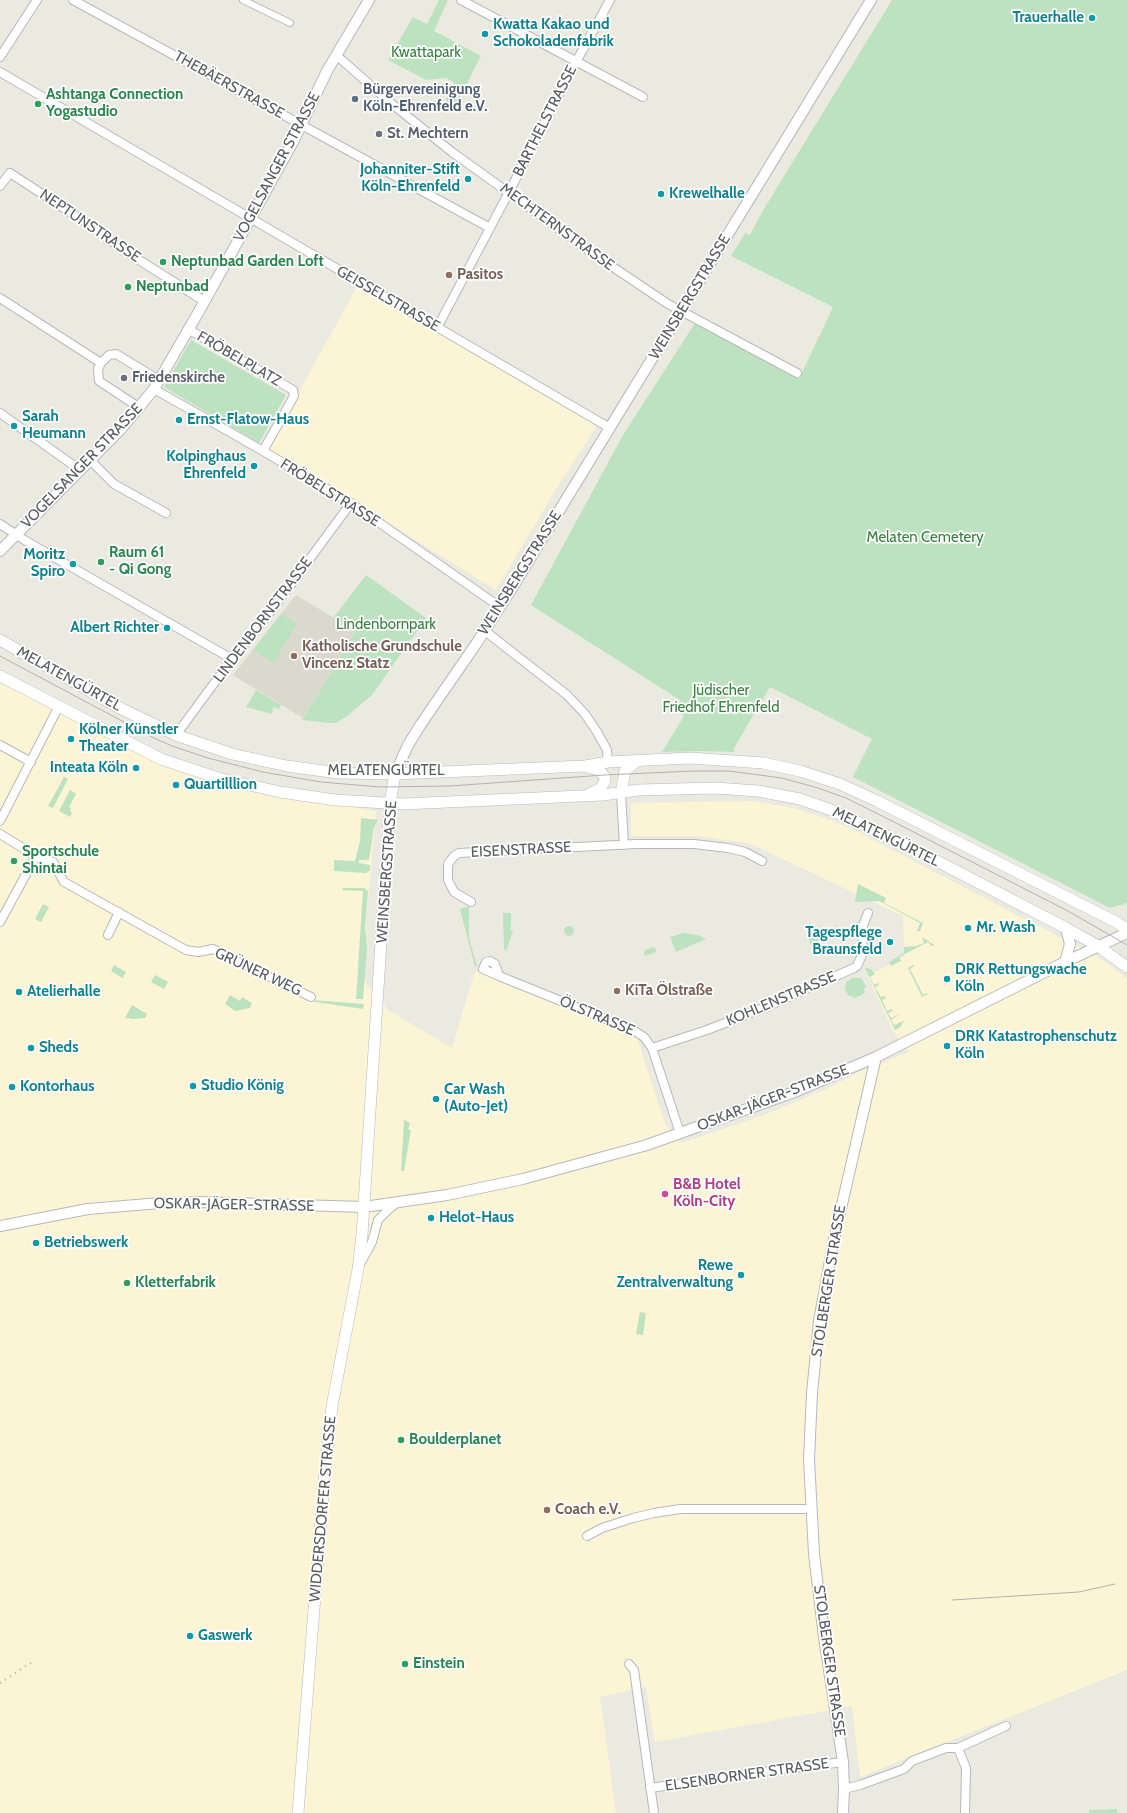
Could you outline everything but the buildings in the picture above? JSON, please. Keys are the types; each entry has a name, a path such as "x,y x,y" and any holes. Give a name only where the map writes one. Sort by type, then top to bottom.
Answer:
{"main road":[{"name":"MELATENGÜRTEL","path":"0,640 120,708 176,735 232,754 270,763 338,773 396,774 584,766 608,762 690,758 763,763 800,771 840,784 877,801 1127,929"},
{"name":"MELATENGÜRTEL","path":"0,676 161,759 218,778 280,792 318,798 390,803 585,796 639,790 715,788 758,791 800,799 831,810 860,823 1066,928 1098,946 1127,967"},
{"path":"621,793 623,778 626,771 638,760"},
{"name":"MELATENGÜRTEL","path":"584,766 598,770 604,777 605,781 600,789 585,796"},
{"name":"WEINSBERGSTRASSE","path":"364,1207 390,803 396,774"},
{"name":"WIDDERSDORFER STRASSE","path":"298,1813 324,1473 332,1406 358,1268 364,1207"}],"street":[{"path":"0,56 37,0"},
{"name":"THEBÄERSTRASSE","path":"73,0 490,228"},
{"path":"243,0 290,23"},
{"name":"VOGELSANGER STRASSE","path":"0,551 140,408 154,389 302,125 336,55 369,0"},
{"path":"461,0 643,97"},
{"name":"BARTHELSTRASSE","path":"437,328 576,61 610,0"},
{"name":"WEINSBERGSTRASSE","path":"396,774 408,745 500,607 682,312 871,0"},
{"name":"MECHTERNSTRASSE","path":"336,55 388,101 435,138 595,255 682,312 797,373"},
{"name":"GEISSELSTRASSE","path":"0,72 610,428"},
{"name":"NEPTUNSTRASSE","path":"0,186 10,172 85,222 128,253 204,301"},
{"path":"0,298 101,363"},
{"name":"FRÖBELPLATZ","path":"188,330 293,390 294,396 264,451"},
{"path":"140,408 99,381 98,369 101,363 109,355 116,354 159,380"},
{"name":"FRÖBELSTRASSE","path":"154,389 264,451 351,503 500,607"},
{"path":"0,413 80,470"},
{"path":"90,460 114,484 166,513"},
{"name":"LINDENBORNSTRASSE","path":"176,735 232,659 275,606 351,503"},
{"path":"0,524 16,535 232,659"},
{"path":"485,631 567,695 585,714 607,750 608,762"},
{"path":"0,822 59,706"},
{"path":"0,745 31,762"},
{"path":"621,793 624,845"},
{"name":"GRÜNER WEG","path":"0,834 36,856 53,862 64,882 186,950 198,952 214,949 311,997"},
{"name":"EISENSTRASSE","path":"471,902 454,892 448,880 448,864 454,856 459,853 624,845 680,844 713,846 745,852 762,861"},
{"path":"0,922 36,856"},
{"path":"108,935 120,912"},
{"name":"KOHLENSTRASSE","path":"652,1048 707,1030 760,1010 854,968 857,966 862,955 863,925 868,913"},
{"path":"1065,962 1070,944 1066,928"},
{"name":"OSKAR-JÄGER-STRASSE","path":"0,1226 88,1209 160,1203 199,1202 364,1207 447,1195 519,1180 647,1145 782,1096 876,1057 1065,962 1127,933"},
{"name":"ÖLSTRASSE","path":"498,976 633,1030 644,1037 652,1048 680,1133"},
{"name":"STOLBERGER STRASSE","path":"843,1813 843,1762 822,1622 814,1554 809,1459 812,1394 819,1321 839,1217 876,1057"},
{"path":"358,1268 372,1242 378,1220 398,1202"},
{"path":"587,1536 602,1528 633,1518 680,1509 812,1508"},
{"path":"629,1664 634,1670 654,1813"},
{"path":"844,1789 860,1785 904,1769 912,1761 946,1748 958,1748 1006,1726"},
{"path":"958,1748 966,1768 965,1813"},
{"name":"ELSENBORNER STRASSE","path":"650,1788 843,1762"}],"shaded area":[{"path":"357,287 598,424 554,492 496,590 268,448"},
{"name":"Katholische Grundschule Vincenz Statz","path":"296,595 356,631 303,718 233,675"},
{"path":"0,679 183,770 254,792 376,811 361,977 388,1010 452,1048 475,971 636,1035 665,1124 682,1143 767,1114 829,1088 857,1073 909,1052 893,1031 868,976 905,956 903,916 749,843 695,836 631,836 631,803 752,801 794,808 822,817 852,829 1096,956 1127,978 1127,1670 860,1777 852,1706 655,1742 646,1687 600,1697 616,1813 0,1813"}],"green space":[{"name":"Kwattapark","path":"439,0 448,0 434,31 481,56 454,108 444,104 454,82 446,78 426,80 388,60 413,17 427,24"},
{"name":"Melaten Cemetery","path":"892,0 1127,0 1127,903 1110,908 853,777 872,739 770,687 734,748 734,752 662,752 684,716 674,709 680,700 531,605 623,435 695,323 799,379 833,307 731,256 745,233 750,235 762,212"},
{"path":"191,340 286,395 259,443 164,387"},
{"name":"Lindenbornpark","path":"366,575 426,618 372,695 346,717 336,723 302,720 356,631 334,617"},
{"path":"281,614 297,623 273,663 253,650"},
{"path":"256,690 281,705 279,709 273,707 272,714 246,707"},
{"path":"64,777 68,779 53,808 48,806"},
{"path":"70,790 76,794 69,807 71,808 70,811 72,813 70,817 59,811"},
{"path":"361,818 378,820 374,827 369,860 359,860 359,863 370,865 370,870 366,873 334,871 334,860 355,861 360,841"},
{"path":"858,884 886,898 884,903 923,923 920,931 917,931 920,923 879,901 855,902"},
{"path":"343,888 364,888 368,891 365,928 367,950 363,999 356,999 363,891 342,890"},
{"path":"43,904 49,907 41,922 35,919"},
{"path":"469,906 469,938 477,966 475,967 460,909"},
{"path":"503,913 511,913 511,931 513,931 506,951 504,949"},
{"path":"569,926 574,931 569,936 564,931"},
{"path":"683,933 698,935 706,939 676,952 670,937"},
{"path":"807,934 818,934 819,946 812,948"},
{"path":"922,937 934,945 931,946 928,942 899,957 901,961 891,966 889,962 904,953 904,947 916,946 924,943"},
{"path":"655,947 656,952 645,956 644,951"},
{"path":"114,965 126,972 123,978 111,971"},
{"path":"913,965 914,966 910,969 923,995 928,994 922,997 908,968"},
{"path":"865,968 871,969 875,974 870,977 874,985 878,983 879,985 875,987 881,997 885,996 886,998 882,1000 887,1011 892,1009 893,1011 888,1013 891,1018 900,1014 891,1020 894,1025 904,1021 901,1024 902,1026 895,1030"},
{"path":"155,975 168,982 164,989 151,982"},
{"path":"852,978 861,978 866,986 864,989 865,993 855,998 848,995 845,989 846,982"},
{"path":"230,995 240,1001 242,997 252,1003 250,1008 235,1011 225,1004"},
{"path":"309,1001 364,1004 363,1009"},
{"path":"132,1005 147,1014 145,1018 125,1018"},
{"path":"404,1120 410,1123 408,1129 411,1130 404,1171 401,1171"},
{"path":"640,1312 646,1313 643,1335 636,1334"},
{"path":"1117,1809 1117,1813 1089,1813 1089,1810"}],"tram line":[{"path":"0,656 154,738 172,746 208,758 263,772 321,782 380,787 450,786 604,775 694,771 729,771 782,778 846,798 1068,911 1127,945"},
{"path":"952,1600 1079,1592 1115,1584"}],"railway":[{"path":"0,1683 32,1662"}],"place":[{"name":"Trauerhalle","path":"1092,18"},
{"name":"Kwatta Kakao und Schokoladenfabrik","path":"485,34"},
{"name":"Bürgervereinigung Köln-Ehrenfeld e.V.","path":"355,99"},
{"name":"Ashtanga Connection Yogastudio","path":"38,104"},
{"name":"St. Mechtern","path":"379,134"},
{"name":"Johanniter-Stift Köln-Ehrenfeld","path":"468,179"},
{"name":"Krewelhalle","path":"661,194"},
{"name":"Neptunbad Garden Loft","path":"163,262"},
{"name":"Pasitos","path":"449,275"},
{"name":"Neptunbad","path":"128,287"},
{"name":"Friedenskirche","path":"124,378"},
{"name":"Ernst-Flatow-Haus","path":"179,420"},
{"name":"Sarah Heumann","path":"14,426"},
{"name":"Kolpinghaus Ehrenfeld","path":"254,466"},
{"name":"Raum 61 - Qi Gong","path":"101,562"},
{"name":"Moritz Spiro","path":"73,564"},
{"name":"Albert Richter","path":"167,628"},
{"name":"Katholische Grundschule Vincenz Statz","path":"294,656"},
{"name":"Kölner Künstler Theater","path":"71,739"},
{"name":"Inteata Köln","path":"136,768"},
{"name":"Quartilllion","path":"176,785"},
{"name":"Sportschule Shintai","path":"14,861"},
{"name":"Mr. Wash","path":"968,928"},
{"name":"Tagespflege Braunsfeld","path":"890,942"},
{"name":"DRK Rettungswache Köln","path":"947,979"},
{"name":"KiTa Ölstraße","path":"617,991"},
{"name":"Atelierhalle","path":"19,992"},
{"name":"DRK Katastrophenschutz Köln","path":"947,1046"},
{"name":"Sheds","path":"31,1048"},
{"name":"Studio König","path":"193,1086"},
{"name":"Kontorhaus","path":"12,1087"},
{"name":"Car Wash (Auto-Jet)","path":"436,1099"},
{"name":"B&B Hotel Köln-City","path":"665,1194"},
{"name":"Helot-Haus","path":"431,1218"},
{"name":"Betriebswerk","path":"36,1243"},
{"name":"Rewe Zentralverwaltung","path":"741,1275"},
{"name":"Kletterfabrik","path":"127,1283"},
{"name":"Boulderplanet","path":"401,1440"},
{"name":"Coach e.V.","path":"547,1510"},
{"name":"Gaswerk","path":"190,1636"},
{"name":"Einstein","path":"405,1664"}],"park label":[{"name":"Jüdischer Friedhof Ehrenfeld","path":"721,700"}]}
